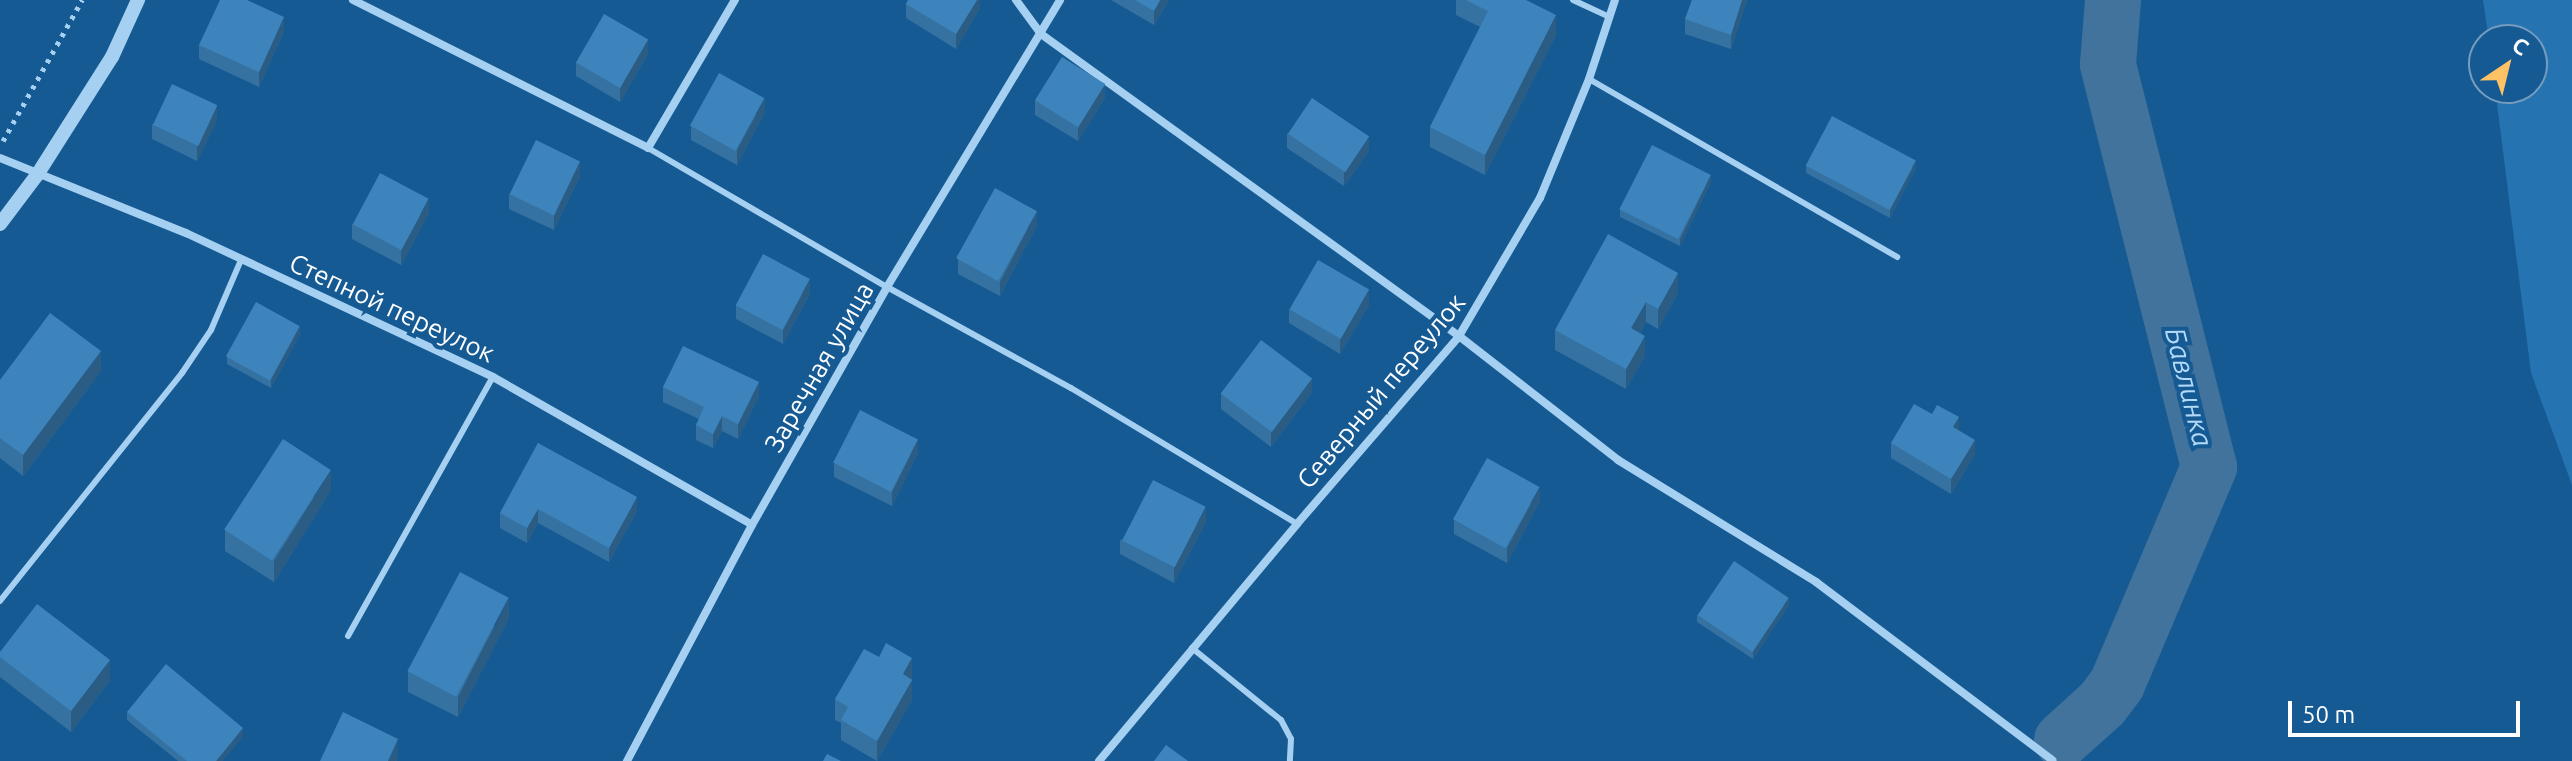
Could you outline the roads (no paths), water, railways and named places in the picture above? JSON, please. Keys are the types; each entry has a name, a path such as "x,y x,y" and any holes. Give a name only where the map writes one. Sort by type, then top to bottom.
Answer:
{"street":[{"path":"0,224 37,175 112,57 138,0"},
{"path":"353,0 648,148 735,0"},
{"path":"1016,0 1041,34 1459,336 1618,460 1816,582 2052,760"},
{"name":"Заречная улица","path":"627,761 752,525 887,287 1060,0"},
{"name":"Северный переулок","path":"1099,761 1459,336 1501,270 1540,198 1589,79 1615,0"},
{"name":"Степной переулок","path":"0,158 186,233 493,377 752,525"}],"lane":[{"path":"1573,0 1609,17"},
{"path":"1589,79 1897,257"},
{"path":"648,148 887,287 1071,388 1297,524"},
{"path":"0,601 182,373 211,330 241,260"},
{"path":"348,636 493,377"},
{"path":"1192,648 1281,720 1291,739 1290,761"}],"waterway":[{"name":"Бавлинка","path":"2062,740 2102,704 2117,684 2209,467 2108,64 2113,0"}]}
